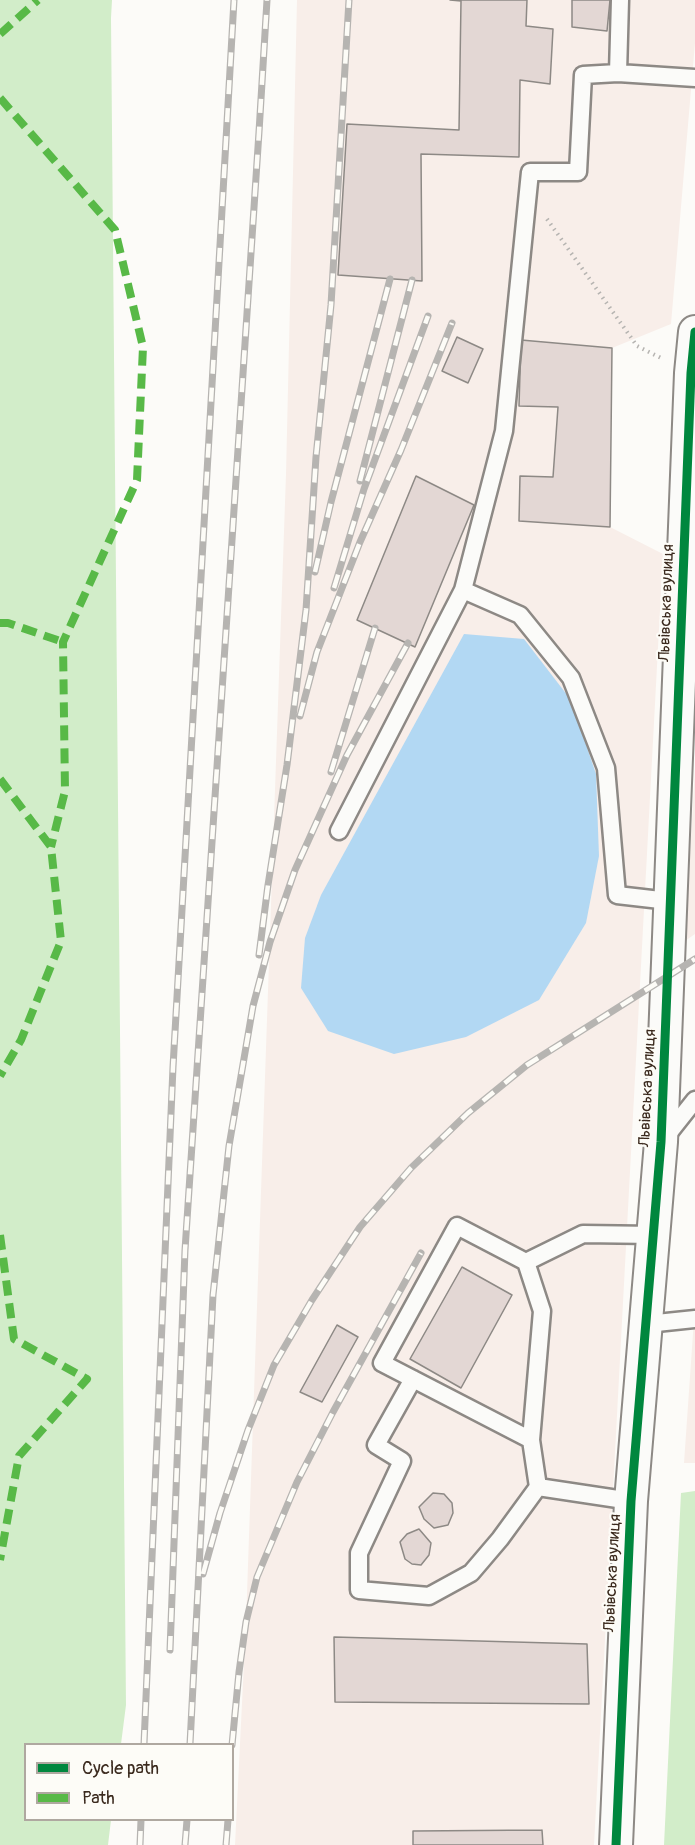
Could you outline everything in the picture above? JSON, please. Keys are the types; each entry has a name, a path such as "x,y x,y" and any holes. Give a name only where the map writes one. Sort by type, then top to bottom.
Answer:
{"street":[{"name":"Львівська вулиця","path":"616,1845 632,1501 661,1142 691,373 695,332"}],"lane":[{"path":"618,73 620,0"},
{"path":"339,831 463,590 504,431 530,172 578,172 583,75 618,73 695,78"},
{"path":"463,590 520,615 571,678 606,768 617,895 669,901"},
{"path":"661,1142 695,1100"},
{"path":"413,1379 376,1445 402,1461 359,1553 359,1590 429,1596 471,1574 538,1487 531,1440 542,1311 526,1262 457,1226 382,1363 413,1379 531,1440"},
{"path":"526,1262 583,1234 655,1235"},
{"path":"647,1324 695,1319"},
{"path":"538,1487 632,1501"}],"path":[{"path":"545,172 542,212 637,346 691,373"}],"shaded area":[{"path":"297,0 695,0 695,43 671,324 612,348 610,527 663,554 594,1845 235,1845 246,1622 286,474"},
{"path":"695,768 695,934 685,941"},
{"path":"695,1308 695,1463 684,1463 694,1319"}],"green space":[{"path":"0,0 112,0 126,1705 121,1743 24,1743 24,1821 111,1821 108,1845 0,1845"},
{"path":"695,1491 695,1845 664,1845 681,1493"}],"water":[{"path":"464,634 524,639 571,700 596,774 599,856 586,923 539,1000 466,1037 394,1054 328,1031 301,988 305,938 321,895"}],"building":[{"path":"450,0 527,0 526,26 553,29 550,84 520,80 519,157 421,154 422,281 338,275 347,124 459,130 461,1"},
{"path":"572,0 610,0 607,31 572,27"},
{"path":"457,337 483,349 468,383 442,371"},
{"path":"521,340 612,348 610,527 519,521 520,476 553,477 558,407 519,406"},
{"path":"416,476 474,505 415,647 357,620"},
{"path":"462,1267 512,1295 461,1388 410,1359"},
{"path":"337,1325 358,1337 322,1402 300,1392"},
{"path":"433,1493 444,1494 452,1503 453,1513 448,1525 434,1528 424,1519 419,1507"},
{"path":"419,1529 431,1543 429,1555 421,1565 412,1564 405,1559 400,1542 407,1534"},
{"path":"334,1637 587,1644 589,1704 335,1702"},
{"path":"542,1830 543,1845 413,1845 413,1831"}],"railway":[{"path":"144,1743 173,1067 234,0"},
{"path":"170,1650 185,1250 267,0"},
{"path":"259,955 287,765 306,610 316,457 331,305 349,0"},
{"path":"315,572 331,502 390,279"},
{"path":"360,481 412,280"},
{"path":"334,588 364,489 428,316"},
{"path":"300,716 317,652 360,542 401,450 452,323"},
{"path":"331,772 375,628"},
{"path":"190,1743 213,1295 229,1146 253,1006 270,942 295,870 347,755 408,643"},
{"path":"203,1574 220,1513 248,1430 274,1365 312,1300 360,1227 411,1168 468,1113 527,1065 695,959"},
{"path":"232,1743 246,1622 257,1577 297,1482 421,1253"},
{"path":"140,1845 141,1821"},
{"path":"185,1845 187,1821"},
{"path":"226,1845 228,1821"}],"marked path":[{"path":"0,34 38,0"},
{"path":"0,98 115,230 143,347 137,480 63,642 65,791 51,847"},
{"path":"0,623 8,623 63,642"},
{"path":"0,779 51,847 61,941 21,1040 0,1076"},
{"path":"0,1235 14,1339 87,1379 19,1456 0,1560"}],"cycle path":[{"path":"616,1845 631,1501 661,1142 691,373 695,332"}]}
